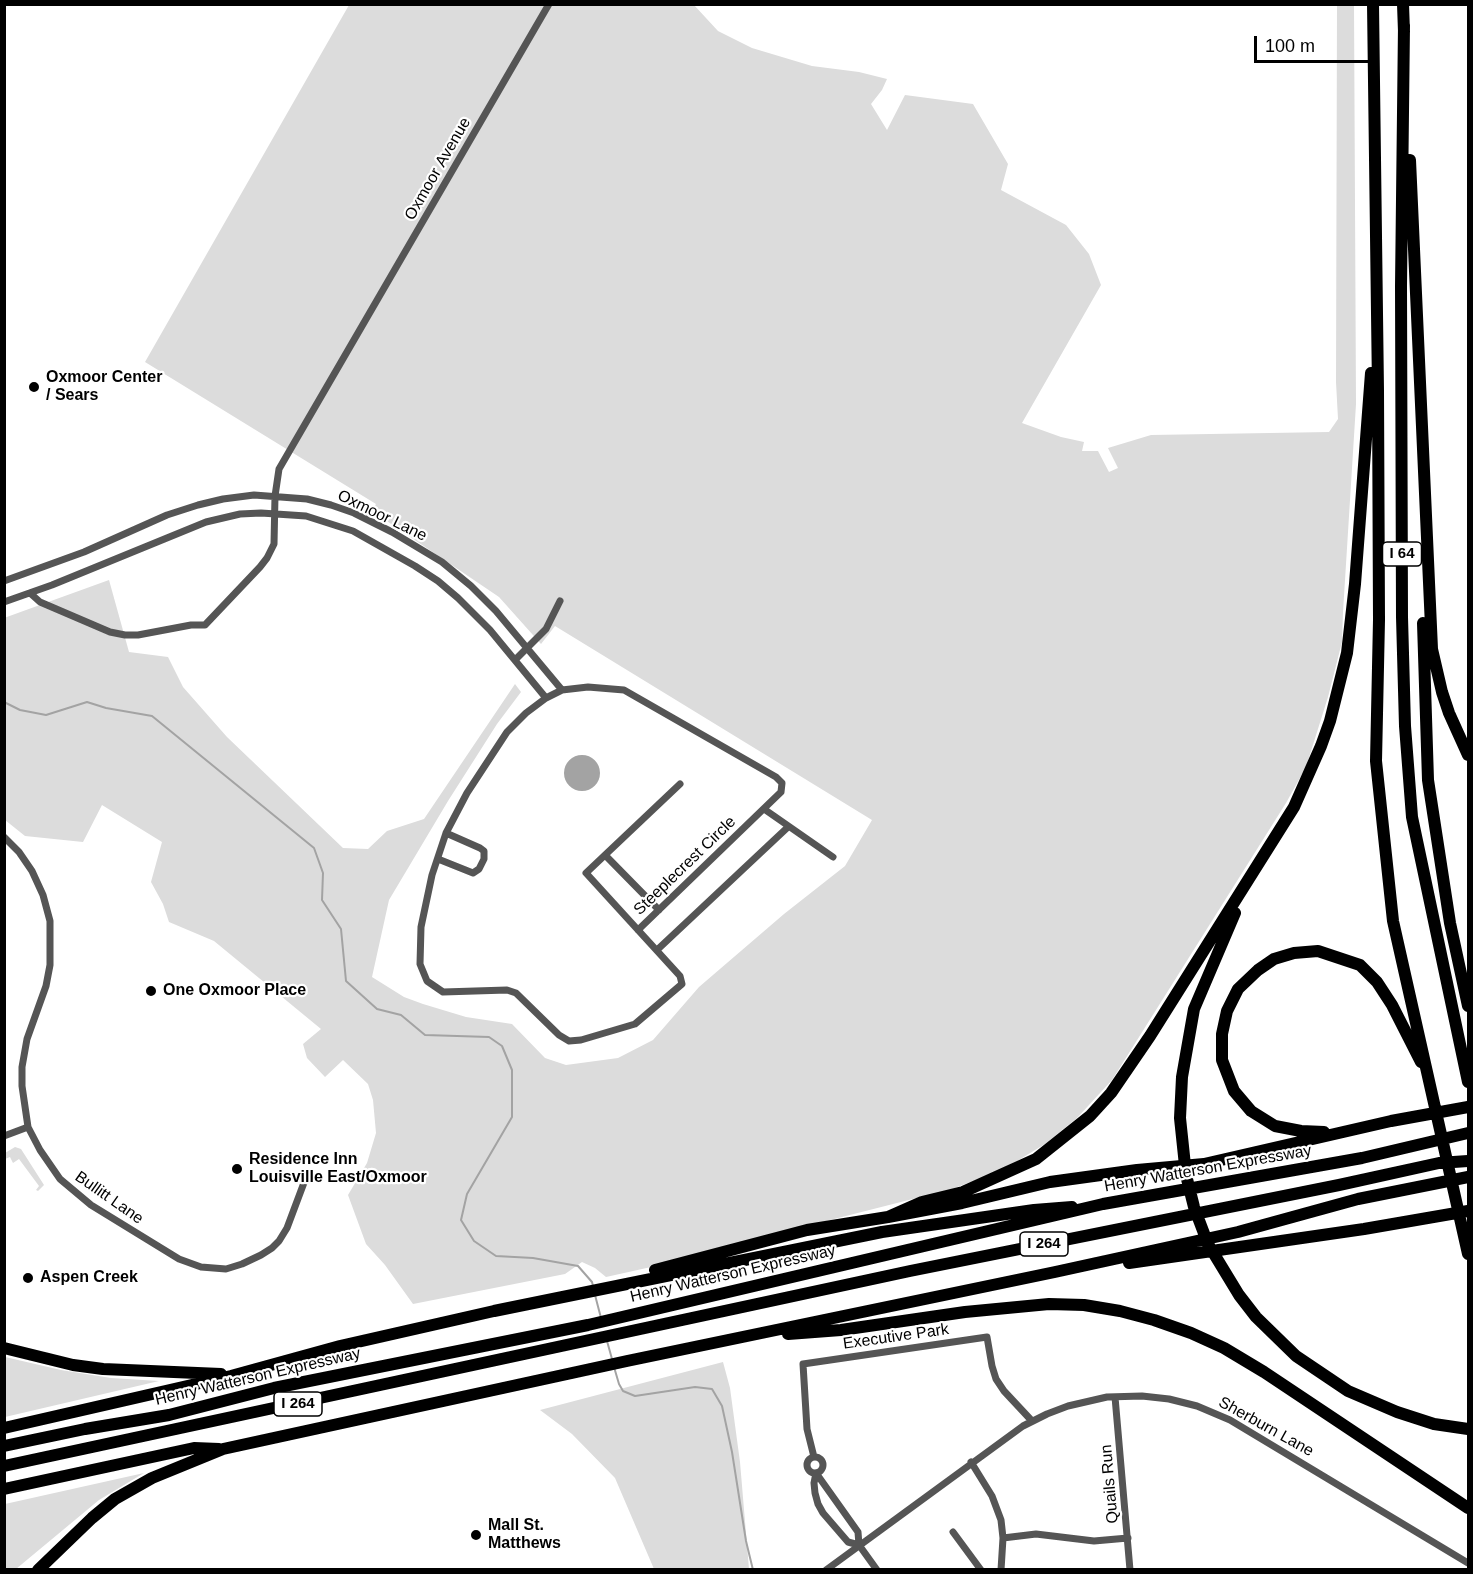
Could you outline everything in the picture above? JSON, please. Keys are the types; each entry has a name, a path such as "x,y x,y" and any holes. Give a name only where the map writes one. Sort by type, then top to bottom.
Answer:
{"highway":[{"name":"I 64","path":"1373,4 1379,620 1376,761 1393,921 1468,1254"},
{"name":"I 64","path":"1403,4 1401,298 1402,617 1405,726 1412,817 1468,1079"},
{"path":"1404,26 1432,649 1449,713 1468,755"},
{"path":"888,1217 922,1202 963,1192 1036,1159 1090,1116 1111,1093 1150,1036 1294,807 1330,721 1347,653 1356,572 1376,297"},
{"path":"1419,379 1424,701 1428,780 1450,923 1468,1006"},
{"path":"1256,866 1194,1008 1182,1077 1180,1118 1186,1175 1194,1208 1208,1244 1239,1295 1256,1317 1296,1356 1348,1391 1397,1412 1434,1424 1468,1429"},
{"path":"1343,1132 1301,1131 1275,1125 1251,1111 1234,1091 1222,1060 1222,1034 1227,1011 1238,990 1258,970 1274,959 1294,953 1318,951 1360,965 1377,982 1392,1005 1429,1077"},
{"path":"4,1428 231,1376 340,1346 579,1294 807,1230 962,1203 1050,1182 1137,1170 1204,1164 1343,1132 1468,1107"},
{"name":"Henry Watterson Expressway","path":"4,1446 169,1415 274,1388 588,1325 876,1257 1041,1221 1103,1204 1362,1158 1468,1133"},
{"name":"Henry Watterson Expressway","path":"4,1466 900,1274 1439,1163 1468,1161"},
{"path":"39,1569 104,1507 140,1484 223,1449 627,1361 1055,1272 1238,1232 1358,1199 1468,1177"},
{"path":"610,1285 882,1232 1034,1210 1103,1204"},
{"path":"1055,1272 1364,1229 1468,1211"},
{"path":"730,1340 841,1330 965,1312 1048,1304 1084,1305 1120,1311 1191,1333 1224,1348 1264,1371 1468,1508"},
{"path":"4,1348 73,1365 103,1369 164,1373 196,1372 231,1376"},
{"path":"4,1489 194,1448 223,1449"},
{"path":"28,1569 92,1518"}],"street":[{"name":"Oxmoor Avenue","path":"30,593 40,602 119,634 138,635 191,624 205,625 267,558 274,544 275,496 279,469 549,4"},
{"name":"Oxmoor Lane","path":"4,581 84,552 187,508 231,498 275,496 306,499 343,509 392,532 432,555 480,595 562,690"},
{"name":"Oxmoor Lane","path":"4,602 206,522 240,514 275,513 306,516 344,528 421,569 458,598 515,660 546,698"},
{"path":"515,660 546,628 560,601"},
{"name":"Steeplecrest Circle","path":"588,687 624,690 776,777 782,783 781,792 638,930 680,976 682,984 635,1024 581,1040 569,1041 559,1035 516,993 507,990 443,992 427,981 420,964 421,927 432,875 446,833 467,793 507,732 526,713 546,698 562,690 588,687"},
{"path":"638,930 586,873 680,784"},
{"path":"764,809 832,857"},
{"path":"657,951 788,827"},
{"path":"438,859 469,873 476,872 484,859 484,851 480,848 446,833"},
{"name":"Bullitt Lane","path":"4,837 19,852 38,882 50,921 52,945 46,986 24,1052 22,1086 28,1127 52,1170 79,1197 178,1259 201,1267 226,1269 251,1261 272,1248 287,1228 308,1173"},
{"path":"605,855 659,909"},
{"path":"4,1136 28,1127"},
{"name":"Executive Park","path":"814,1457 807,1429 803,1364 987,1337 996,1379 1032,1421"},
{"name":"Sherburn Lane","path":"826,1569 971,1462 1032,1421 1068,1406 1115,1397 1142,1396 1169,1399 1197,1406 1230,1420 1468,1563"},
{"name":"Quails Run","path":"1115,1397 1130,1569"},
{"name":"Executive Park","path":"814,1457 820,1459 823,1464 821,1470 816,1473 810,1472 807,1467 808,1461 814,1457"},
{"path":"971,1462 992,1496 1001,1520 1003,1538 1001,1569"},
{"name":"Executive Park","path":"816,1473 858,1532 859,1545 848,1542 818,1504 814,1483 816,1473"},
{"path":"953,1532 981,1569"},
{"path":"1003,1538 1036,1534 1094,1541 1128,1538"},
{"path":"859,1545 877,1569"}],"shaded area":[{"path":"349,5 694,5 718,31 752,48 812,66 859,72 887,79 871,104 887,130 905,95 973,104 1008,164 1001,190 1066,225 1089,254 1101,285 1022,423 1061,437 1084,442 1082,451 1098,451 1109,472 1118,468 1108,448 1151,435 1329,432 1338,419 1336,382 1337,5 1354,5 1356,404 1342,642 1328,697 1306,767 1286,803 1112,1080 1077,1118 1045,1144 1017,1161 952,1189 728,1246 678,1261 606,1277 595,1268 582,1262 565,1274 413,1304 385,1265 366,1244 348,1195 367,1163 376,1133 373,1100 368,1084 343,1060 325,1077 307,1058 303,1044 321,1029 214,941 169,922 163,904 151,882 162,842 102,805 83,842 25,836 5,820 4,618 109,580 129,652 168,657 183,687 227,737 343,848 368,849 387,831 424,819 515,684 521,692 497,724 448,801 389,900 372,977 404,997 423,1004 466,1017 512,1024 545,1058 566,1065 618,1058 653,1040 699,987 784,914 845,866 872,820 555,626 541,644 499,597 372,511 376,504 145,362"},
{"path":"582,755 594,761 600,773 594,785 582,791 570,785 564,773 570,761"},
{"path":"15,1147 21,1149 44,1185 38,1191 36,1190 39,1186 19,1159 13,1163 10,1157 5,1159 5,1153"},
{"path":"5,1357 61,1370 111,1378 159,1381 5,1417"},
{"path":"723,1362 730,1388 740,1462 749,1569 654,1569 615,1478 572,1434 540,1410"},
{"path":"144,1473 99,1500 16,1569 5,1569 5,1504"}],"waterway":[{"path":"4,702 20,710 46,715 87,702 106,708 152,716 314,848 323,873 322,900 341,929 346,981 377,1009 401,1015 425,1035 489,1037 502,1046 512,1070 512,1117 467,1194 461,1220 474,1241 496,1256 533,1258 578,1266 593,1286"},
{"path":"595,1295 601,1318"},
{"path":"607,1341 612,1359"},
{"path":"614,1367 623,1391 635,1396 695,1387 712,1389 722,1406 753,1570"}],"place":[{"name":"Oxmoor Center / Sears","path":"34,387"},
{"name":"One Oxmoor Place","path":"151,991"},
{"name":"Residence Inn Louisville East/Oxmoor","path":"237,1169"},
{"name":"Aspen Creek","path":"28,1278"},
{"name":"Mall St. Matthews","path":"476,1535"}]}
